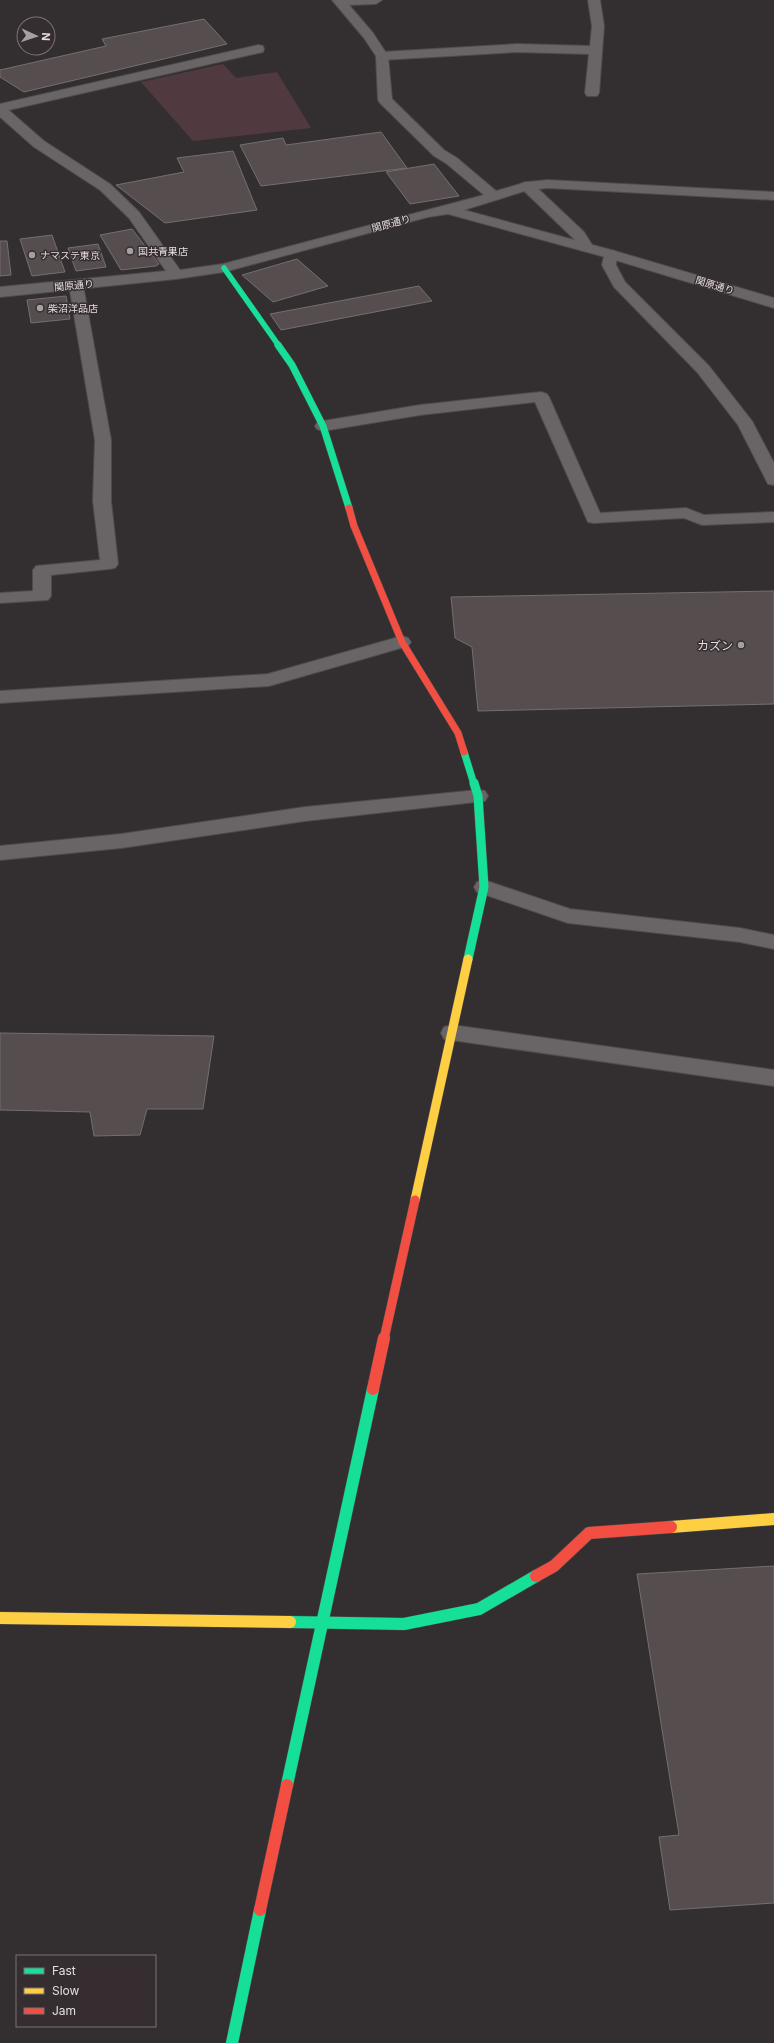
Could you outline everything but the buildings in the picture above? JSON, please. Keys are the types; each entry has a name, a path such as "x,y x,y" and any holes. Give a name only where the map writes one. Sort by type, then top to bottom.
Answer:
{"street":[{"path":"339,1 376,0"},
{"path":"592,94 598,26 594,0"},
{"path":"339,1 369,36 382,56 384,100 439,153 452,161 493,195"},
{"path":"1,112 258,49"},
{"path":"382,56 495,49 596,50"},
{"path":"1,112 38,144 105,186 134,215 176,275"},
{"path":"448,210 486,199 493,195 527,186 548,184 774,196"},
{"path":"527,186 579,235 587,248"},
{"name":"関原通り","path":"0,292 176,275 224,268 427,213 448,210 610,254 774,303"},
{"path":"610,254 608,265 619,284 703,369 746,424 774,480"},
{"path":"224,268 292,365 323,426 354,526 402,642 458,732 478,796 484,886 321,1623 232,2043"},
{"path":"0,598 42,596 42,570 109,564 102,501 103,440 76,285"},
{"path":"323,426 420,410 542,397 594,518 686,513 702,520 774,517"},
{"path":"0,698 269,680 402,642"},
{"path":"0,853 121,841 305,814 478,796"},
{"path":"484,886 568,916 740,934 774,942"},
{"path":"452,1033 774,1078"},
{"path":"0,1618 404,1624 479,1609 554,1566 590,1533 774,1519"}],"shaded area":[{"path":"223,64 236,78 277,72 311,128 193,141 141,82"}],"traffic: fast":[{"path":"224,268 292,365 323,426 349,508"},
{"path":"464,752 478,796 484,887 468,959"},
{"path":"287,1785 373,1389"},
{"path":"290,1622 404,1624 479,1609 536,1576"},
{"path":"232,2043 260,1910"}],"traffic: slow":[{"path":"415,1200 468,959"},
{"path":"671,1527 774,1519"},
{"path":"0,1618 290,1622"}],"traffic: jam":[{"path":"349,508 354,526 402,642 458,733 464,752"},
{"path":"373,1389 415,1200"},
{"path":"536,1576 554,1566 589,1533 671,1527"},
{"path":"260,1910 287,1785"}],"place":[{"name":"国共青果店","path":"130,251"},
{"name":"ナマステ東京","path":"32,255"},
{"name":"柴沼洋品店","path":"40,308"},
{"name":"カズン","path":"741,645"}]}
